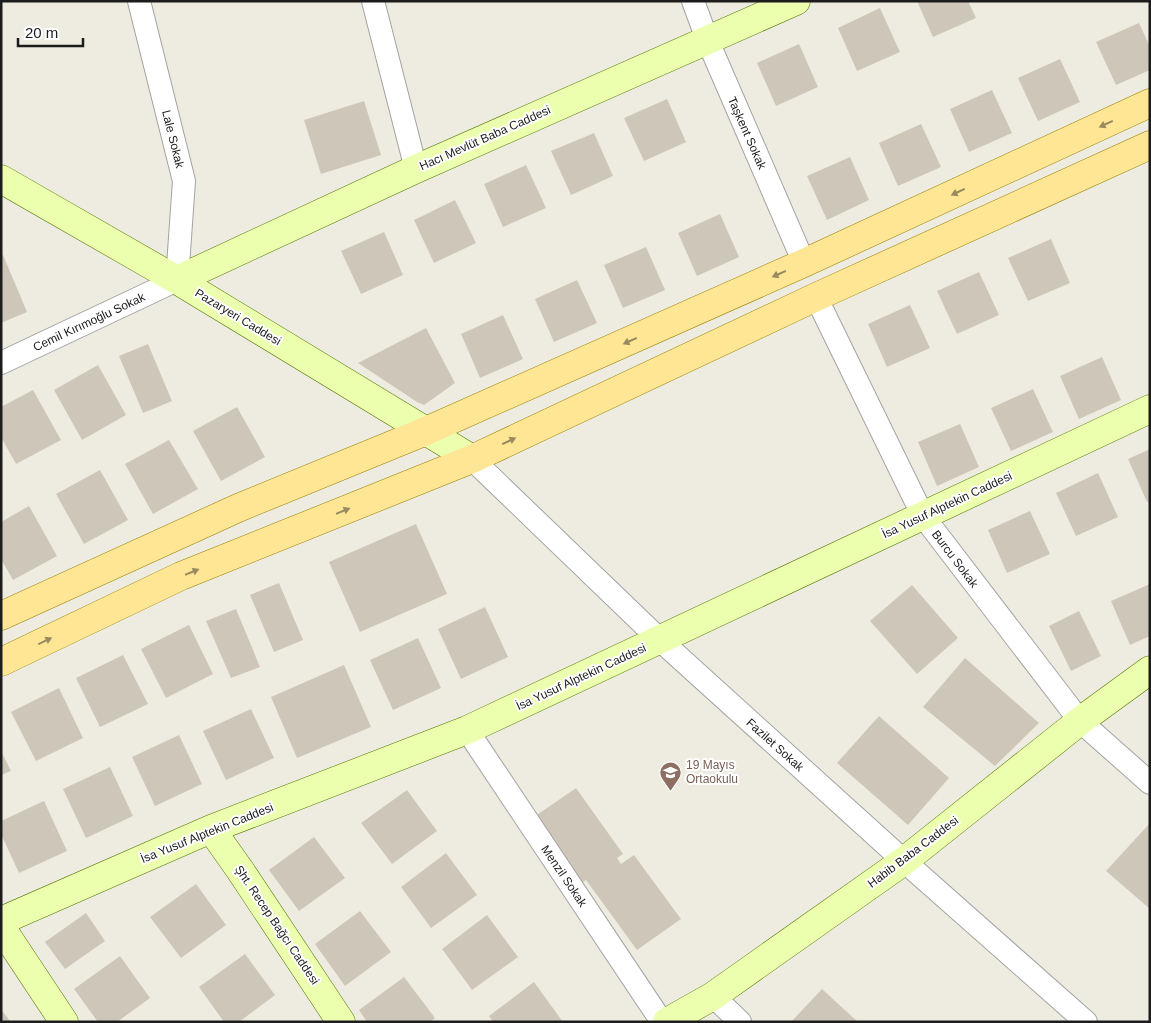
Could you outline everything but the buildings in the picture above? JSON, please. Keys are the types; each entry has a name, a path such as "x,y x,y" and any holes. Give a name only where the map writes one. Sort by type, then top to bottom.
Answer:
{"main road":[{"path":"1,616 238,508 426,431 804,263 1150,103"},
{"path":"1,662 182,576 472,459 816,297 1150,145"}],"street":[{"name":"Lale Sokak","path":"139,1 184,181 177,280"},
{"path":"373,1 416,169"},
{"name":"Taşkent Sokak","path":"693,1 707,39 804,263"},
{"name":"Hacı Mevlüt Baba Caddesi","path":"177,280 416,169 796,1"},
{"name":"Pazaryeri Caddesi","path":"1,179 177,280 472,459"},
{"name":"Cemil Kırımoğlu Sokak","path":"1,363 177,280"},
{"name":"Burcu Sokak","path":"816,297 922,516 1080,721 1150,783"},
{"name":"İsa Yusuf Alptekin Caddesi","path":"1,920 211,829 467,730 1150,409"},
{"name":"Fazilet Sokak","path":"472,459 660,640 904,861 1086,1022"},
{"name":"Habib Baba Caddesi","path":"667,1022 713,996 904,861 1080,721 1150,670"},
{"name":"Menzil Sokak","path":"467,730 662,1022"},
{"name":"Şht. Recep Bağcı Caddesi","path":"211,829 341,1022"},
{"path":"1,927 64,1022"},
{"path":"713,996 740,1022"}],"place":[{"name":"19 Mayıs Ortaokulu","path":"670,791"}]}
